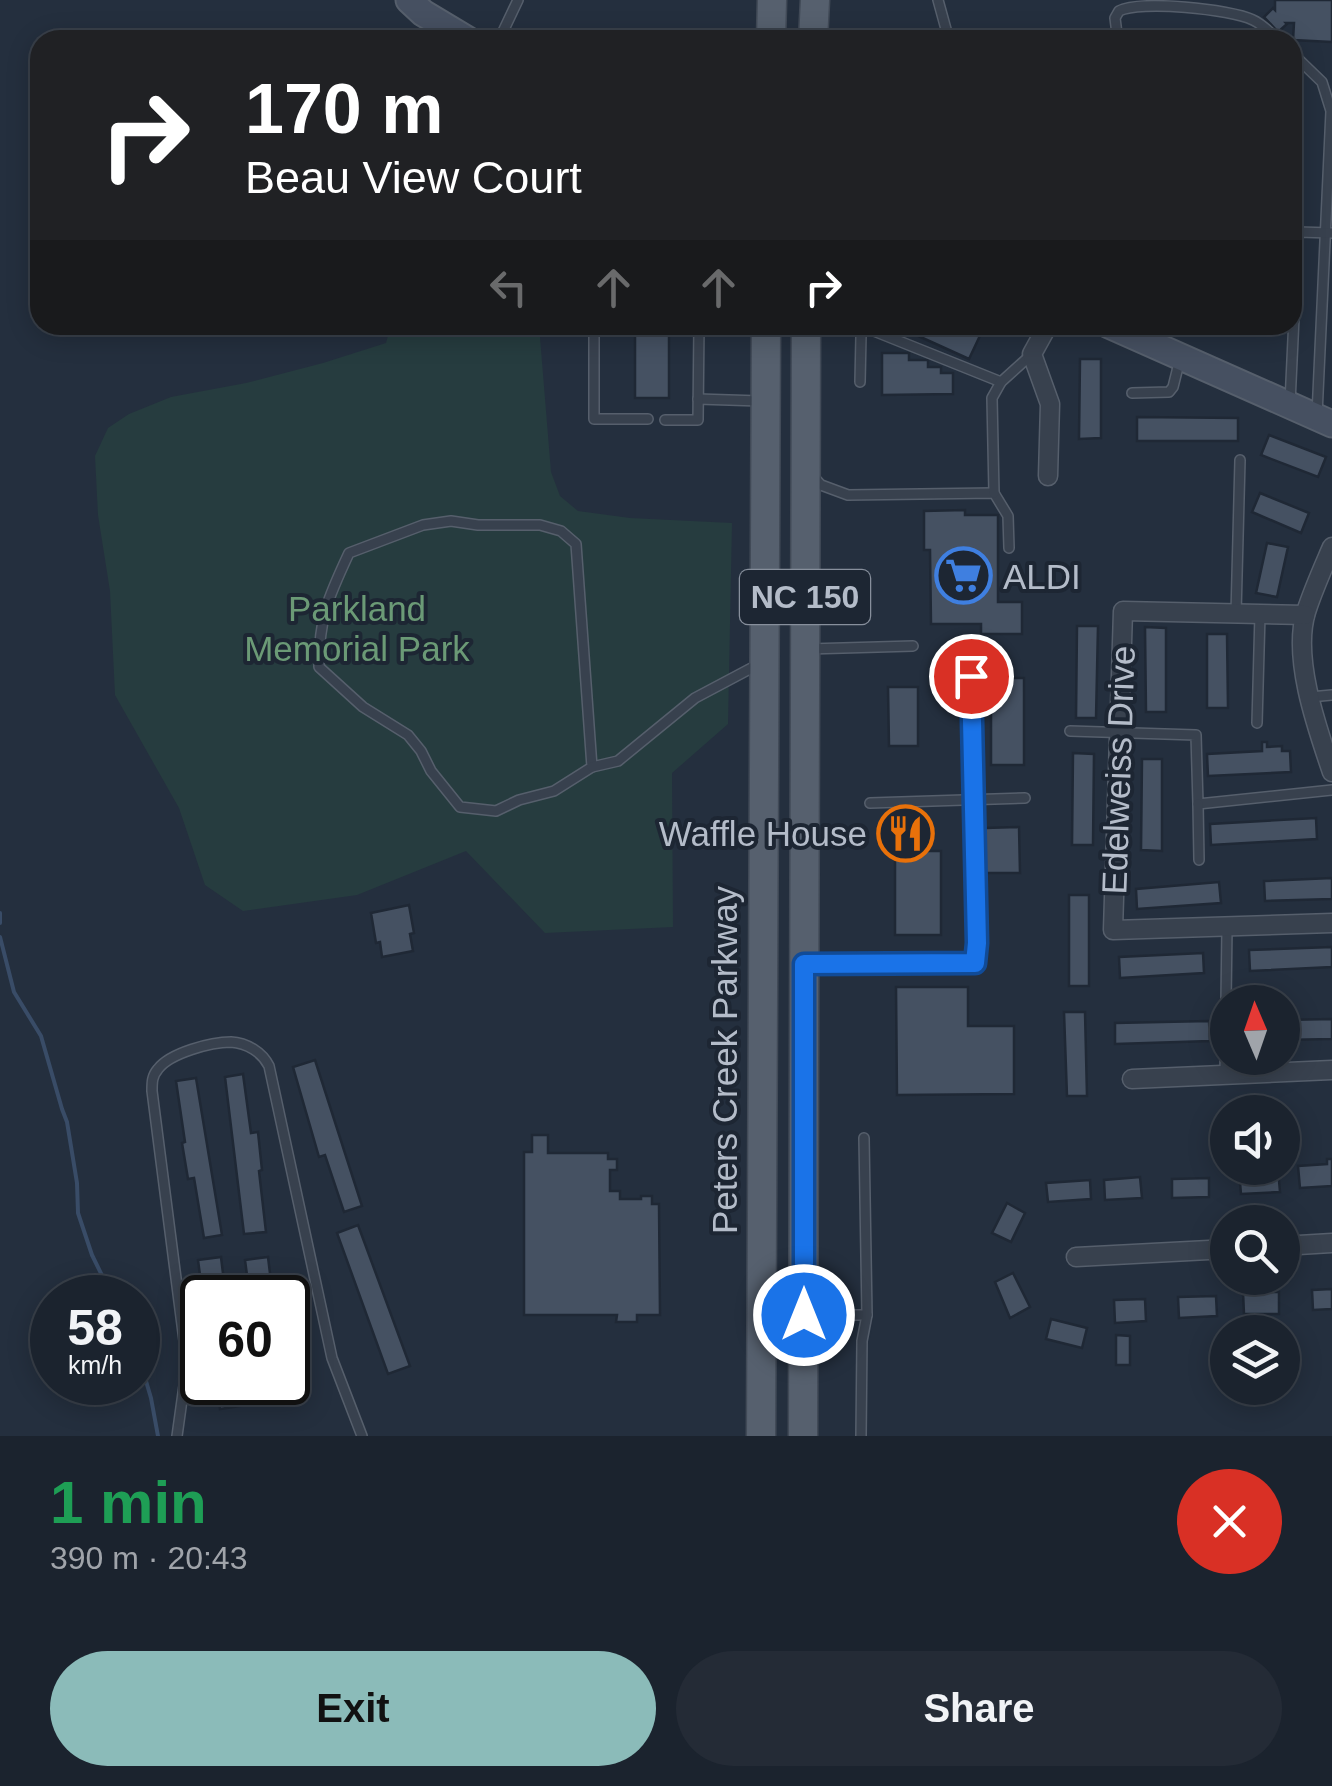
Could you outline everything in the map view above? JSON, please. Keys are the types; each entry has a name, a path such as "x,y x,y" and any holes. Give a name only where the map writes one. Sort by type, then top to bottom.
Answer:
{"main road":[{"path":"771,30 772,0"},
{"path":"814,30 815,0"},
{"name":"Peters Creek Parkway","path":"764,1428 766,335"},
{"name":"NC 150","path":"804,1436 806,335"},
{"path":"765,406 778,564 780,644 806,650"}],"street":[{"path":"409,0 452,30"},
{"path":"1042,335 1032,354 1050,404 1048,476"},
{"path":"1132,335 1324,421"},
{"path":"1332,547 1305,615 1302,648 1312,712 1332,772"},
{"name":"Edelweiss Drive","path":"1227,925 1112,930 1123,611 1305,615"},
{"path":"804,964 975,963 971,676"},
{"path":"1227,925 1332,923"},
{"path":"1300,1072 1332,1070"},
{"path":"1132,1079 1226,1075"},
{"path":"1300,1245 1332,1243"},
{"path":"1076,1257 1210,1249"}],"lane":[{"path":"504,30 518,0"},
{"path":"938,0 946,30"},
{"path":"1116,30 1115,18 1119,11 1136,5 1211,10 1255,20 1266,30"},
{"path":"1302,62 1322,82 1331,111 1324,421"},
{"path":"1302,232 1329,233"},
{"path":"594,335 594,419 648,419"},
{"path":"665,420 698,420 699,335"},
{"path":"860,382 861,335"},
{"path":"887,335 1000,382"},
{"path":"1290,405 1293,335"},
{"path":"1008,548 1008,516 994,494 992,398 1000,382 1032,354"},
{"path":"1132,393 1169,392 1180,356"},
{"path":"698,399 765,406"},
{"path":"1236,614 1240,460"},
{"path":"806,468 822,484 848,495 994,494"},
{"path":"592,767 576,544 561,531 540,525 452,521 423,524 349,553 327,600 319,634 319,667 363,707 408,735 431,772 460,807 496,811 554,791 592,767 618,761 695,698 764,662"},
{"path":"1257,723 1260,614"},
{"path":"806,650 913,646"},
{"path":"1310,697 1332,695"},
{"path":"1070,731 1196,735 1199,860"},
{"path":"1198,804 1332,790"},
{"path":"870,803 1025,798"},
{"path":"1227,925 1227,985"},
{"path":"177,1436 187,1364 153,1077 160,1065 175,1056 198,1047 232,1042 250,1047 269,1066 332,1358 362,1436"},
{"path":"862,1436 862,1342 867,1315 864,1138"},
{"path":"804,1315 867,1315"}],"green space":[{"name":"Parkland Memorial Park","path":"388,335 540,335 551,472 560,496 578,511 732,523 728,724 672,773 673,927 545,933 466,851 357,895 243,911 205,885 179,808 115,695 110,591 98,515 95,456 108,428 129,414 171,397 246,383 386,343"}],"building":[{"path":"1275,0 1332,0 1332,42 1302,40 1302,30 1294,30 1294,23 1276,30 1264,17 1275,10"},
{"path":"635,335 669,335 669,398 635,398"},
{"path":"916,335 980,335 969,359"},
{"path":"882,353 909,353 909,360 928,360 928,367 941,367 941,373 953,373 953,394 882,395"},
{"path":"1080,359 1101,359 1101,438 1079,439"},
{"path":"1137,417 1238,418 1238,441 1137,441"},
{"path":"1269,435 1326,457 1318,477 1261,455"},
{"path":"1260,493 1309,513 1301,533 1252,512"},
{"name":"ALDI","path":"965,510 965,515 998,515 998,602 1022,602 1022,634 981,634 981,624 931,624 930,550 924,550 924,511"},
{"path":"1267,543 1288,547 1277,597 1256,593"},
{"path":"1077,626 1098,626 1096,718 1076,718"},
{"path":"1145,627 1166,628 1166,712 1146,712"},
{"path":"1207,634 1227,634 1228,708 1207,708"},
{"path":"991,678 1024,678 1024,765 991,765"},
{"path":"888,687 918,687 918,746 889,746"},
{"path":"1262,742 1267,742 1267,747 1282,746 1282,751 1290,751 1291,772 1208,776 1207,754 1262,751"},
{"path":"1073,753 1094,754 1093,845 1072,845"},
{"path":"1142,759 1162,759 1162,851 1141,850"},
{"path":"1316,818 1317,839 1211,845 1210,824"},
{"name":"Waffle House","path":"930,826 934,836 926,836 926,841 879,842 878,827"},
{"path":"1019,827 1020,873 985,873 985,828"},
{"path":"895,851 941,851 941,935 895,935"},
{"path":"1332,878 1332,899 1265,901 1264,881"},
{"path":"1219,882 1221,903 1137,909 1136,889"},
{"path":"1069,895 1089,895 1089,986 1069,986"},
{"path":"409,905 413,951 382,957 371,913"},
{"path":"1332,947 1332,967 1250,971 1249,950"},
{"path":"1203,953 1204,973 1120,978 1119,957"},
{"path":"896,987 968,987 968,1026 1014,1026 1014,1094 897,1095"},
{"path":"1064,1012 1085,1012 1087,1096 1067,1096"},
{"path":"1332,1019 1332,1039 1300,1040 1300,1020"},
{"path":"1209,1021 1210,1041 1115,1044 1115,1023"},
{"path":"315,1060 362,1206 344,1212 325,1155 319,1157 293,1067"},
{"path":"243,1074 251,1133 258,1132 266,1232 244,1234 225,1077"},
{"path":"196,1078 222,1235 204,1238 194,1178 188,1179 176,1081"},
{"path":"532,1135 548,1135 548,1153 608,1153 608,1159 617,1159 617,1170 610,1170 610,1191 620,1191 620,1199 652,1196 652,1204 659,1204 660,1315 637,1315 637,1322 616,1322 617,1315 524,1315 524,1152 532,1152"},
{"path":"1327,1159 1332,1159 1332,1186 1300,1188 1300,1166 1327,1164"},
{"path":"1140,1177 1142,1198 1105,1200 1104,1180"},
{"path":"1209,1178 1209,1197 1172,1198 1172,1179"},
{"path":"1090,1180 1091,1199 1048,1202 1046,1183"},
{"path":"1240,1185 1279,1185 1280,1192 1241,1194"},
{"path":"1007,1203 1025,1213 1011,1242 992,1233"},
{"path":"358,1225 410,1366 388,1374 337,1233"},
{"path":"221,1257 223,1275 200,1275 198,1260"},
{"path":"268,1257 270,1275 247,1275 245,1260"},
{"path":"1013,1273 1030,1307 1010,1318 995,1282"},
{"path":"1332,1289 1332,1309 1313,1310 1312,1290"},
{"path":"1243,1295 1279,1295 1279,1314 1244,1314"},
{"path":"1216,1296 1217,1315 1179,1318 1178,1297"},
{"path":"1145,1299 1146,1321 1115,1323 1114,1300"},
{"path":"1051,1319 1087,1328 1082,1348 1046,1339"},
{"path":"1116,1335 1130,1336 1130,1365 1116,1365"}],"waterway":[{"path":"0,913 0,923"},
{"path":"0,937 14,992 41,1036 67,1122 78,1213 102,1275"},
{"path":"152,1405 158,1436"}],"place":[{"name":"ALDI","path":"964,576"},
{"name":"Waffle House","path":"906,833"}],"route":[{"path":"804,1315 804,964 975,963 971,676"}]}
